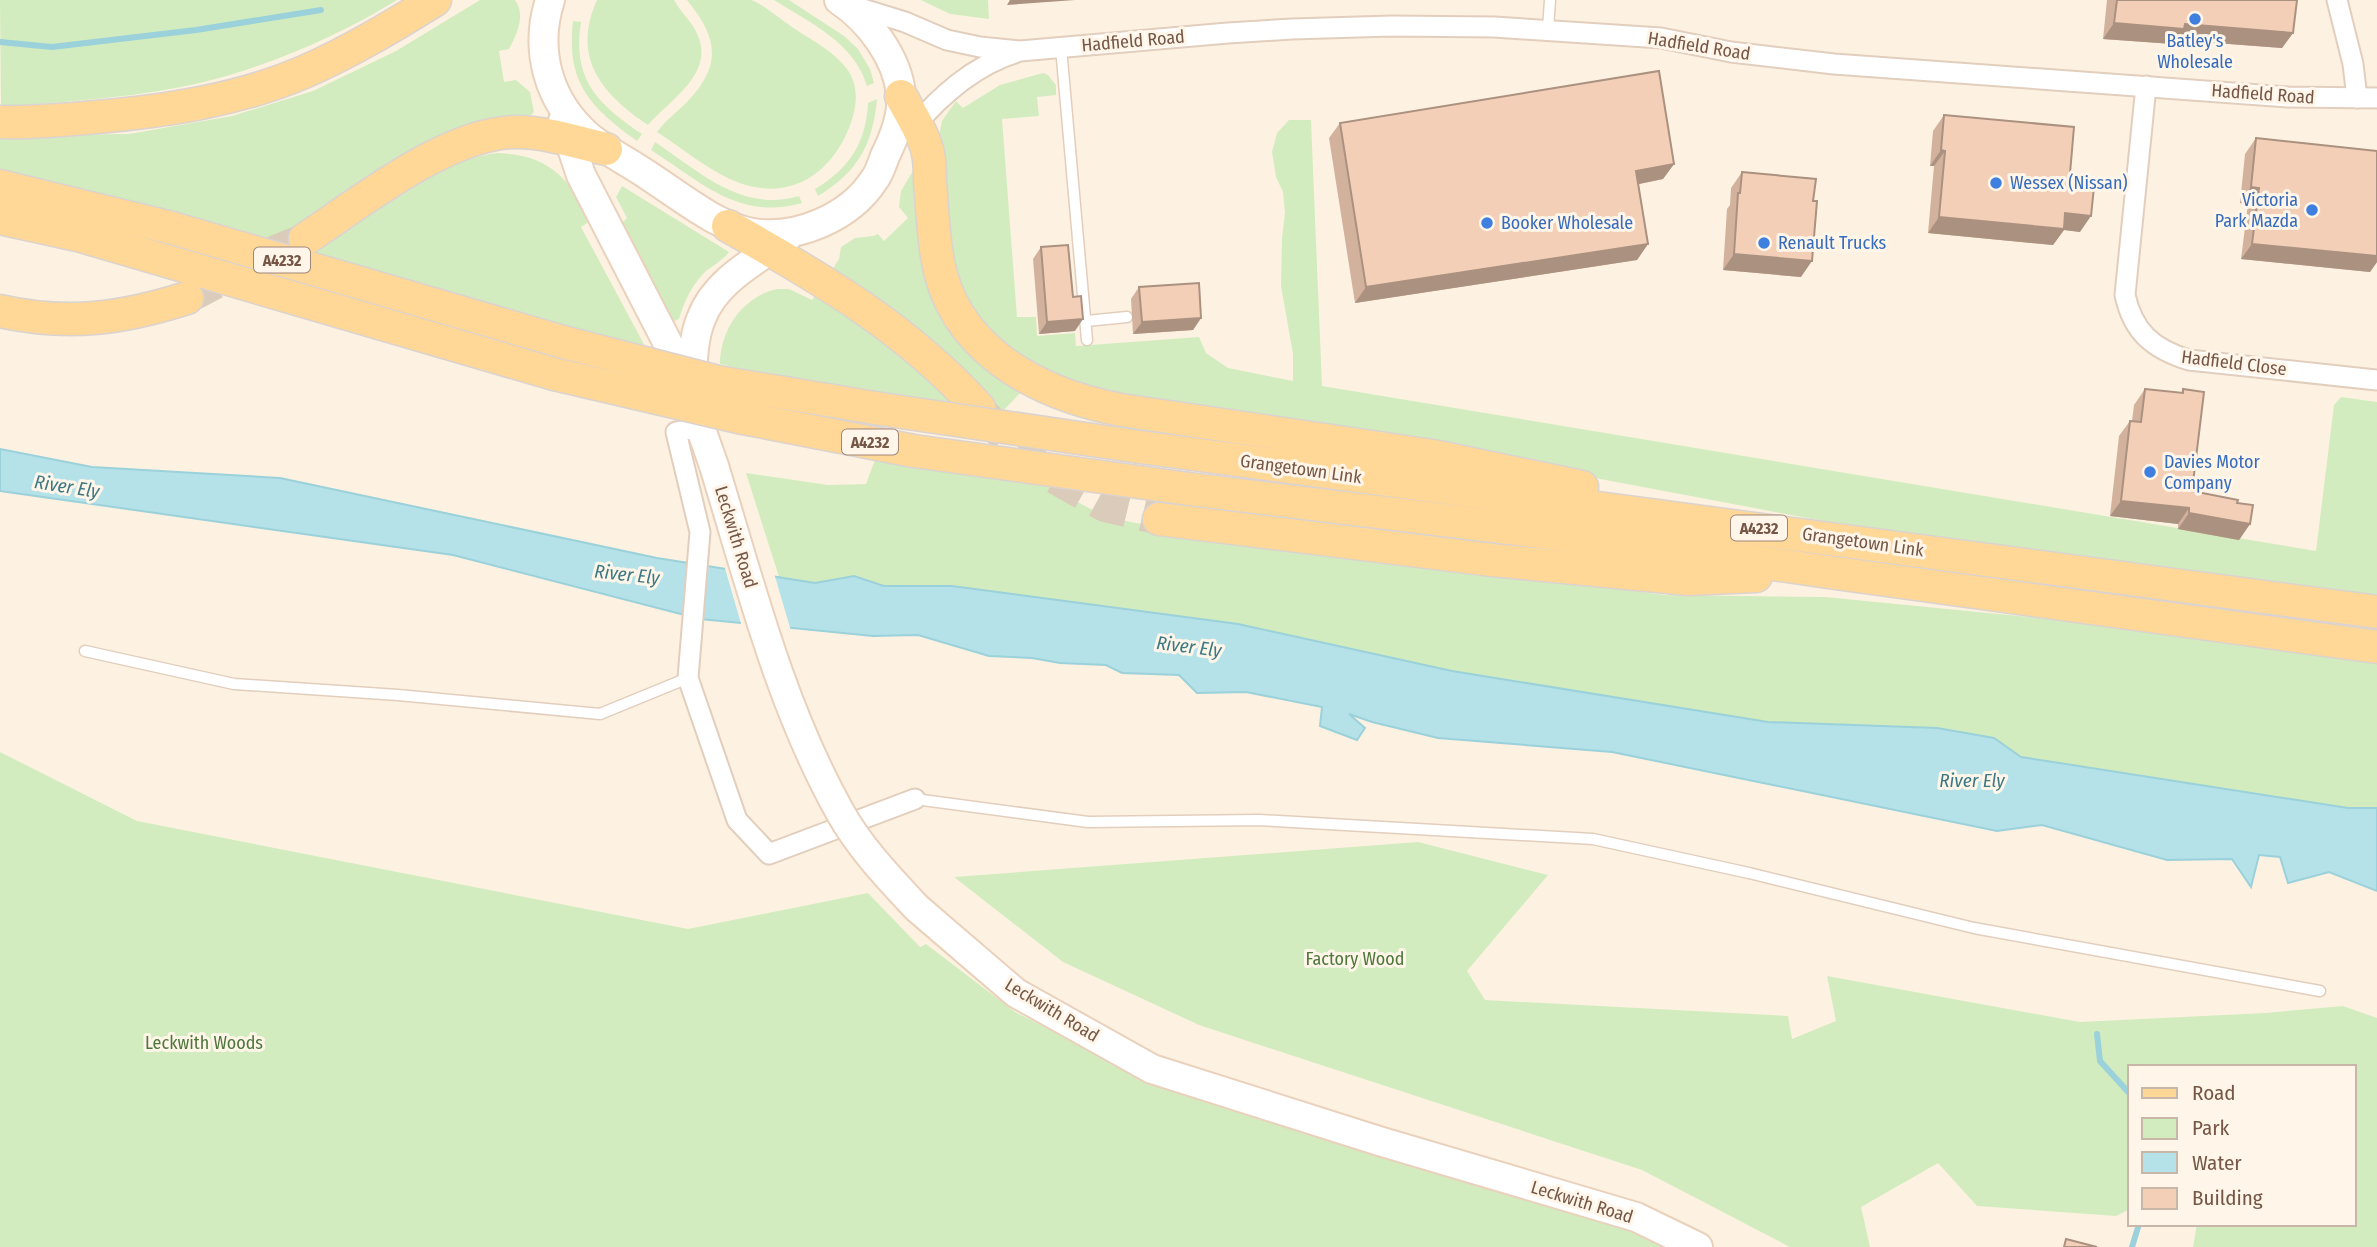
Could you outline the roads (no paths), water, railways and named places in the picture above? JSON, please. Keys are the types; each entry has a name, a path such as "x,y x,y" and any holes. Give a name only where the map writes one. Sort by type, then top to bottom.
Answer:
{"main road":[{"path":"0,122 69,120 165,111 242,92 301,73 435,0"},
{"name":"Leckwith Road","path":"550,0 545,19 543,52 548,78 581,175 678,363 714,466 775,664 802,737 841,814 874,862 917,908 1016,993 1152,1069 1379,1141 1636,1217 1698,1247"},
{"path":"840,1 856,12 873,31 893,68 901,96 928,152 937,257 946,291 977,340 1004,364 1041,386 1092,405 1433,456 1624,495 1701,520"},
{"path":"728,226 752,233 771,234 821,223 843,211 876,179 896,130 901,96"},
{"path":"556,98 574,123 606,149 699,211 818,276 900,334 936,363 979,408"},
{"path":"305,239 424,162 474,138 519,132 606,149"},
{"name":"Grangetown Link","path":"0,186 172,228 562,342 719,382 1140,447 2377,612"},
{"name":"Grangetown Link","path":"0,218 81,236 160,258 554,374 738,417 901,448 1457,524 1623,542 2377,647"},
{"name":"Leckwith Road","path":"690,399 695,342 708,304 732,278 801,229"},
{"path":"0,311 43,319 82,321 147,311 187,298"},
{"path":"1159,519 1492,560 1688,579 1828,572"}],"street":[{"path":"2337,0 2353,64 2357,98"},
{"path":"840,1 955,42 1020,51"},
{"name":"Hadfield Road","path":"1020,51 1313,28 1428,26 1548,29 1661,38 1731,52 1835,64 2288,97 2377,98"},
{"path":"881,166 938,99 973,72 1020,51"},
{"name":"Hadfield Close","path":"2146,86 2125,295 2129,315 2141,332 2155,346 2189,360 2377,380"},
{"path":"700,427 677,432 700,532 688,678 737,820 769,854 915,799"}],"lane":[{"path":"1548,29 1550,0"},
{"path":"1061,48 1087,340"},
{"path":"1086,321 1126,317"},
{"path":"85,651 234,684 398,695 600,714 688,678"},
{"path":"915,799 1088,822 1259,820 1593,839 1749,873 1973,928 2320,991"}],"water":[{"name":"River Ely","path":"0,449 92,467 280,478 657,558 815,583 854,576 884,586 952,586 1238,624 1452,671 1768,722 1937,728 1994,738 2021,757 2348,808 2377,808 2377,891 2329,872 2288,883 2280,857 2259,855 2251,887 2232,859 2167,860 2042,825 1997,831 1612,752 1438,738 1349,714 1365,728 1357,740 1320,726 1322,707 1246,692 1197,693 1179,675 1122,673 1106,665 989,656 918,635 873,636 700,619 453,555 0,491"}],"waterway":[{"path":"0,42 52,47 196,30 321,10"},
{"path":"2097,1034 2100,1061 2128,1092"},
{"path":"2132,1247 2138,1226"}],"tunnel":[{"path":"187,298 278,250 305,239"},
{"path":"984,414 1009,442 1053,477 1105,506 1159,519"}],"place":[{"name":"Batley's Wholesale","path":"2195,19"},
{"name":"Wessex (Nissan)","path":"1996,183"},
{"name":"Victoria Park Mazda","path":"2312,210"},
{"name":"Booker Wholesale","path":"1487,223"},
{"name":"Renault Trucks","path":"1764,243"},
{"name":"Davies Motor Company","path":"2150,472"}],"park label":[{"name":"Factory Wood","path":"1355,959"},
{"name":"Leckwith Woods","path":"204,1043"}]}
